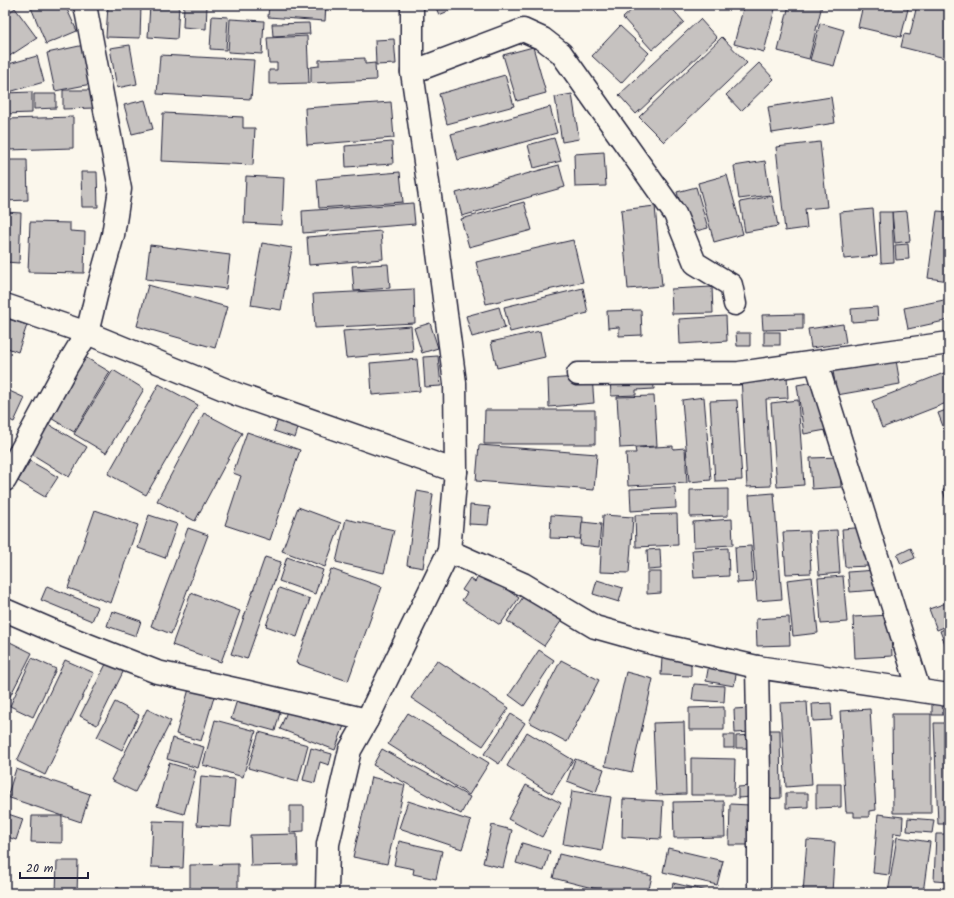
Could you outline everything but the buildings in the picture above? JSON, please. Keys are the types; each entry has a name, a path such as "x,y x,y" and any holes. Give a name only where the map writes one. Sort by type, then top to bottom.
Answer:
{"street":[{"path":"5,480 67,366 87,333 113,236 120,189 85,5"},
{"path":"327,893 328,844 350,750 367,720 449,551 456,471 455,382 412,72 412,5"},
{"path":"412,72 524,30 543,39 561,53 675,214 695,263 731,285 735,304"},
{"path":"5,305 87,333 236,394 456,471"},
{"path":"578,374 739,373 949,343"},
{"path":"816,362 919,690"},
{"path":"449,551 523,584 595,627 652,643 757,667 949,695"},
{"path":"5,610 65,636 158,672 367,720"},
{"path":"757,667 759,893"}]}
